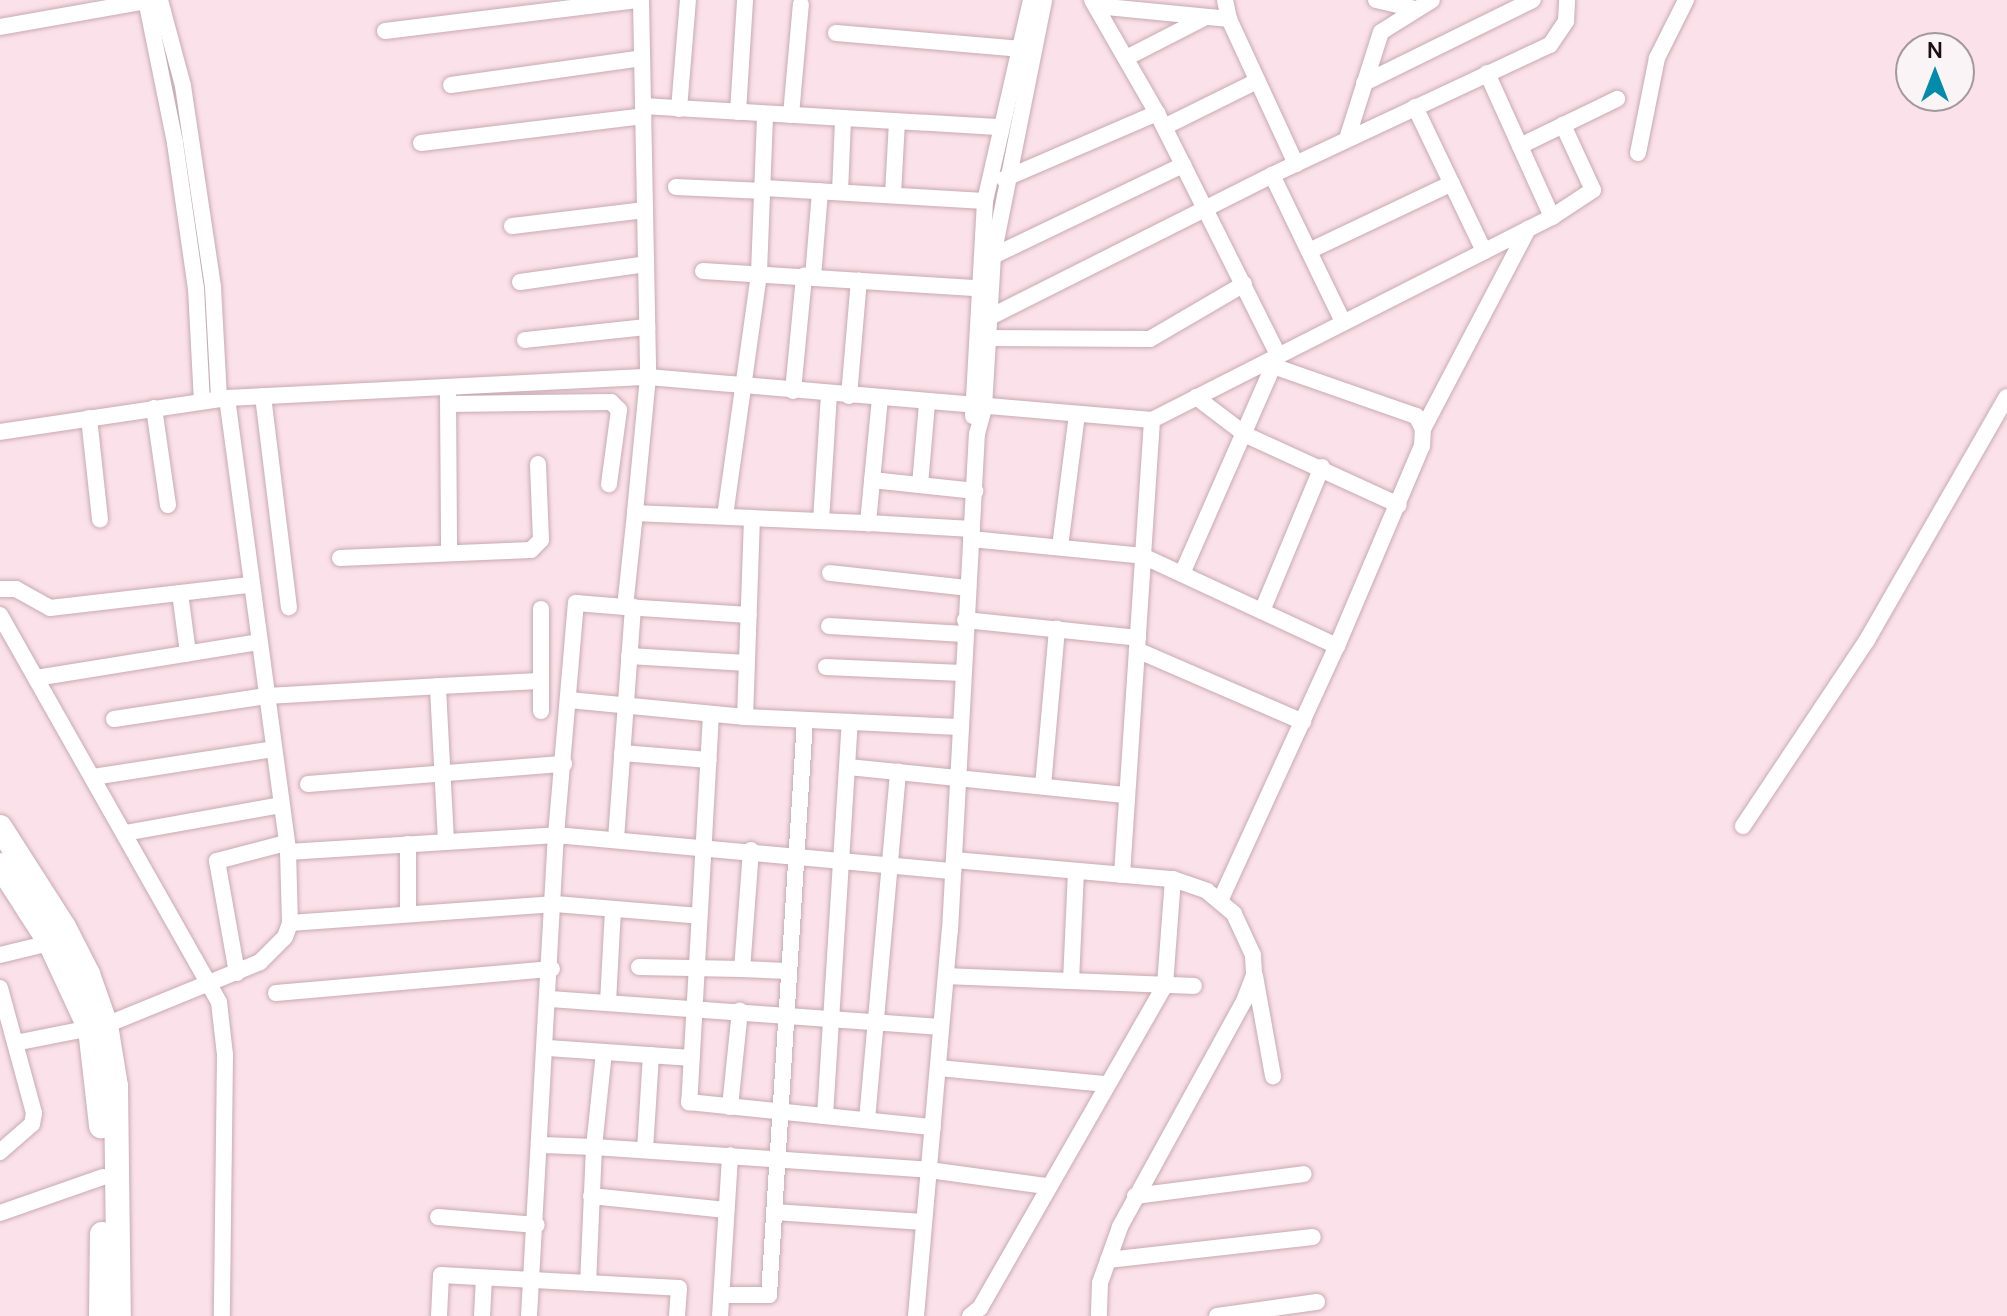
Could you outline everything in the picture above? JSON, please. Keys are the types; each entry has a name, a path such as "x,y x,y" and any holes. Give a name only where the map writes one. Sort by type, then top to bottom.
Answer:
{"main road":[{"path":"0,827 64,927 116,1086 119,1316"},
{"path":"0,865 50,943 98,1027 103,1177 101,1316"}],"street":[{"path":"0,27 146,0 175,143 196,288 202,401"},
{"path":"15,1043 98,1027 237,973 274,950 290,923 287,848 223,398 213,287 183,86 160,0"},
{"path":"385,31 640,0 648,377 635,513 616,839"},
{"path":"679,109 688,0"},
{"path":"738,112 745,0"},
{"path":"916,1316 954,866 959,727 985,289 985,201 1031,0"},
{"path":"978,406 989,338 990,317 985,289 1004,179 1044,0"},
{"path":"1225,0 1229,19 1296,164"},
{"path":"1376,0 1414,9"},
{"path":"1347,139 1381,32 1432,0"},
{"path":"1364,83 1533,0"},
{"path":"990,317 1272,175 1550,45 1566,21 1567,0"},
{"path":"1638,153 1657,58 1686,0"},
{"path":"1094,3 1229,19"},
{"path":"1094,3 1206,209 1244,284 1276,361 1246,435 1182,574"},
{"path":"791,115 801,4"},
{"path":"1126,58 1206,17"},
{"path":"836,33 1022,49"},
{"path":"451,85 642,58"},
{"path":"1487,73 1552,217"},
{"path":"1004,179 1257,81"},
{"path":"1520,146 1617,99"},
{"path":"1415,107 1484,251"},
{"path":"421,143 643,111 679,109 1001,127"},
{"path":"725,516 759,273 765,114"},
{"path":"840,192 843,119"},
{"path":"893,195 897,122"},
{"path":"0,432 223,398 648,377 1152,420 1276,361 1343,322 1552,217 1593,190 1563,125"},
{"path":"993,256 1183,165"},
{"path":"1272,175 1343,322"},
{"path":"1309,251 1452,183"},
{"path":"676,187 820,191 985,201"},
{"path":"793,391 820,191"},
{"path":"512,226 645,210"},
{"path":"1220,901 1399,505 1422,446 1423,429 1528,229"},
{"path":"520,282 646,264"},
{"path":"703,271 985,289"},
{"path":"849,396 859,280"},
{"path":"989,338 1142,341 1244,284"},
{"path":"525,340 647,327"},
{"path":"1276,361 1416,416 1423,429"},
{"path":"448,386 449,553"},
{"path":"821,521 829,394"},
{"path":"263,396 289,607"},
{"path":"1196,397 1246,435 1322,467 1399,505"},
{"path":"1743,826 1867,640 2007,397"},
{"path":"868,523 880,398"},
{"path":"448,404 611,402 619,410 609,484"},
{"path":"920,485 927,403"},
{"path":"154,408 168,505"},
{"path":"1060,547 1077,415"},
{"path":"89,418 100,519"},
{"path":"1122,875 1152,420"},
{"path":"340,558 537,546 538,464"},
{"path":"1262,611 1322,467"},
{"path":"872,480 975,491"},
{"path":"635,513 868,523 1143,556 1337,646"},
{"path":"745,717 752,518"},
{"path":"830,573 968,588"},
{"path":"0,589 16,589 50,608 250,585"},
{"path":"180,593 188,653"},
{"path":"529,1316 548,1048 556,835 576,603 749,615"},
{"path":"541,609 541,711"},
{"path":"0,615 125,833 206,984 223,1022 222,1316"},
{"path":"829,626 1057,629 1137,644 1303,722"},
{"path":"1043,786 1057,629"},
{"path":"36,678 258,642"},
{"path":"629,656 747,663"},
{"path":"826,667 962,673"},
{"path":"114,719 266,696 541,681"},
{"path":"438,686 446,841"},
{"path":"569,700 745,717 959,727"},
{"path":"711,714 706,847 689,1102 933,1127"},
{"path":"722,1295 769,1295 794,854 805,720"},
{"path":"825,1116 850,722"},
{"path":"93,777 273,749"},
{"path":"622,753 709,760"},
{"path":"308,784 564,764"},
{"path":"849,767 1127,795"},
{"path":"867,1120 873,1021 898,771"},
{"path":"125,833 281,805"},
{"path":"237,973 217,861 287,848 556,835 843,860 1076,871 1173,879 1207,891 1220,901 1234,914 1245,935 1273,1076"},
{"path":"408,844 408,914"},
{"path":"742,969 751,850"},
{"path":"1071,981 1076,871"},
{"path":"970,1316 980,1308 1046,1186 1165,985 1173,879"},
{"path":"290,923 555,904 700,916"},
{"path":"608,1002 613,909"},
{"path":"0,955 50,943"},
{"path":"639,967 787,971"},
{"path":"276,993 552,969"},
{"path":"1099,1315 1108,1260 1135,1196 1254,975"},
{"path":"946,976 1194,986"},
{"path":"0,988 34,1113 32,1124 0,1152"},
{"path":"550,999 941,1027"},
{"path":"730,1107 740,1011"},
{"path":"548,1048 692,1058"},
{"path":"588,1283 594,1147 604,1052"},
{"path":"645,1150 651,1055"},
{"path":"939,1068 1106,1084"},
{"path":"542,1145 929,1170 1046,1186"},
{"path":"720,1316 730,1155"},
{"path":"1135,1196 1304,1174"},
{"path":"0,1213 103,1177"},
{"path":"591,1196 726,1210"},
{"path":"774,1212 924,1222"},
{"path":"438,1217 537,1225"},
{"path":"1108,1260 1313,1237"},
{"path":"439,1316 441,1275 679,1288 677,1316"},
{"path":"482,1316 484,1278"},
{"path":"1217,1316 1317,1302"}]}
